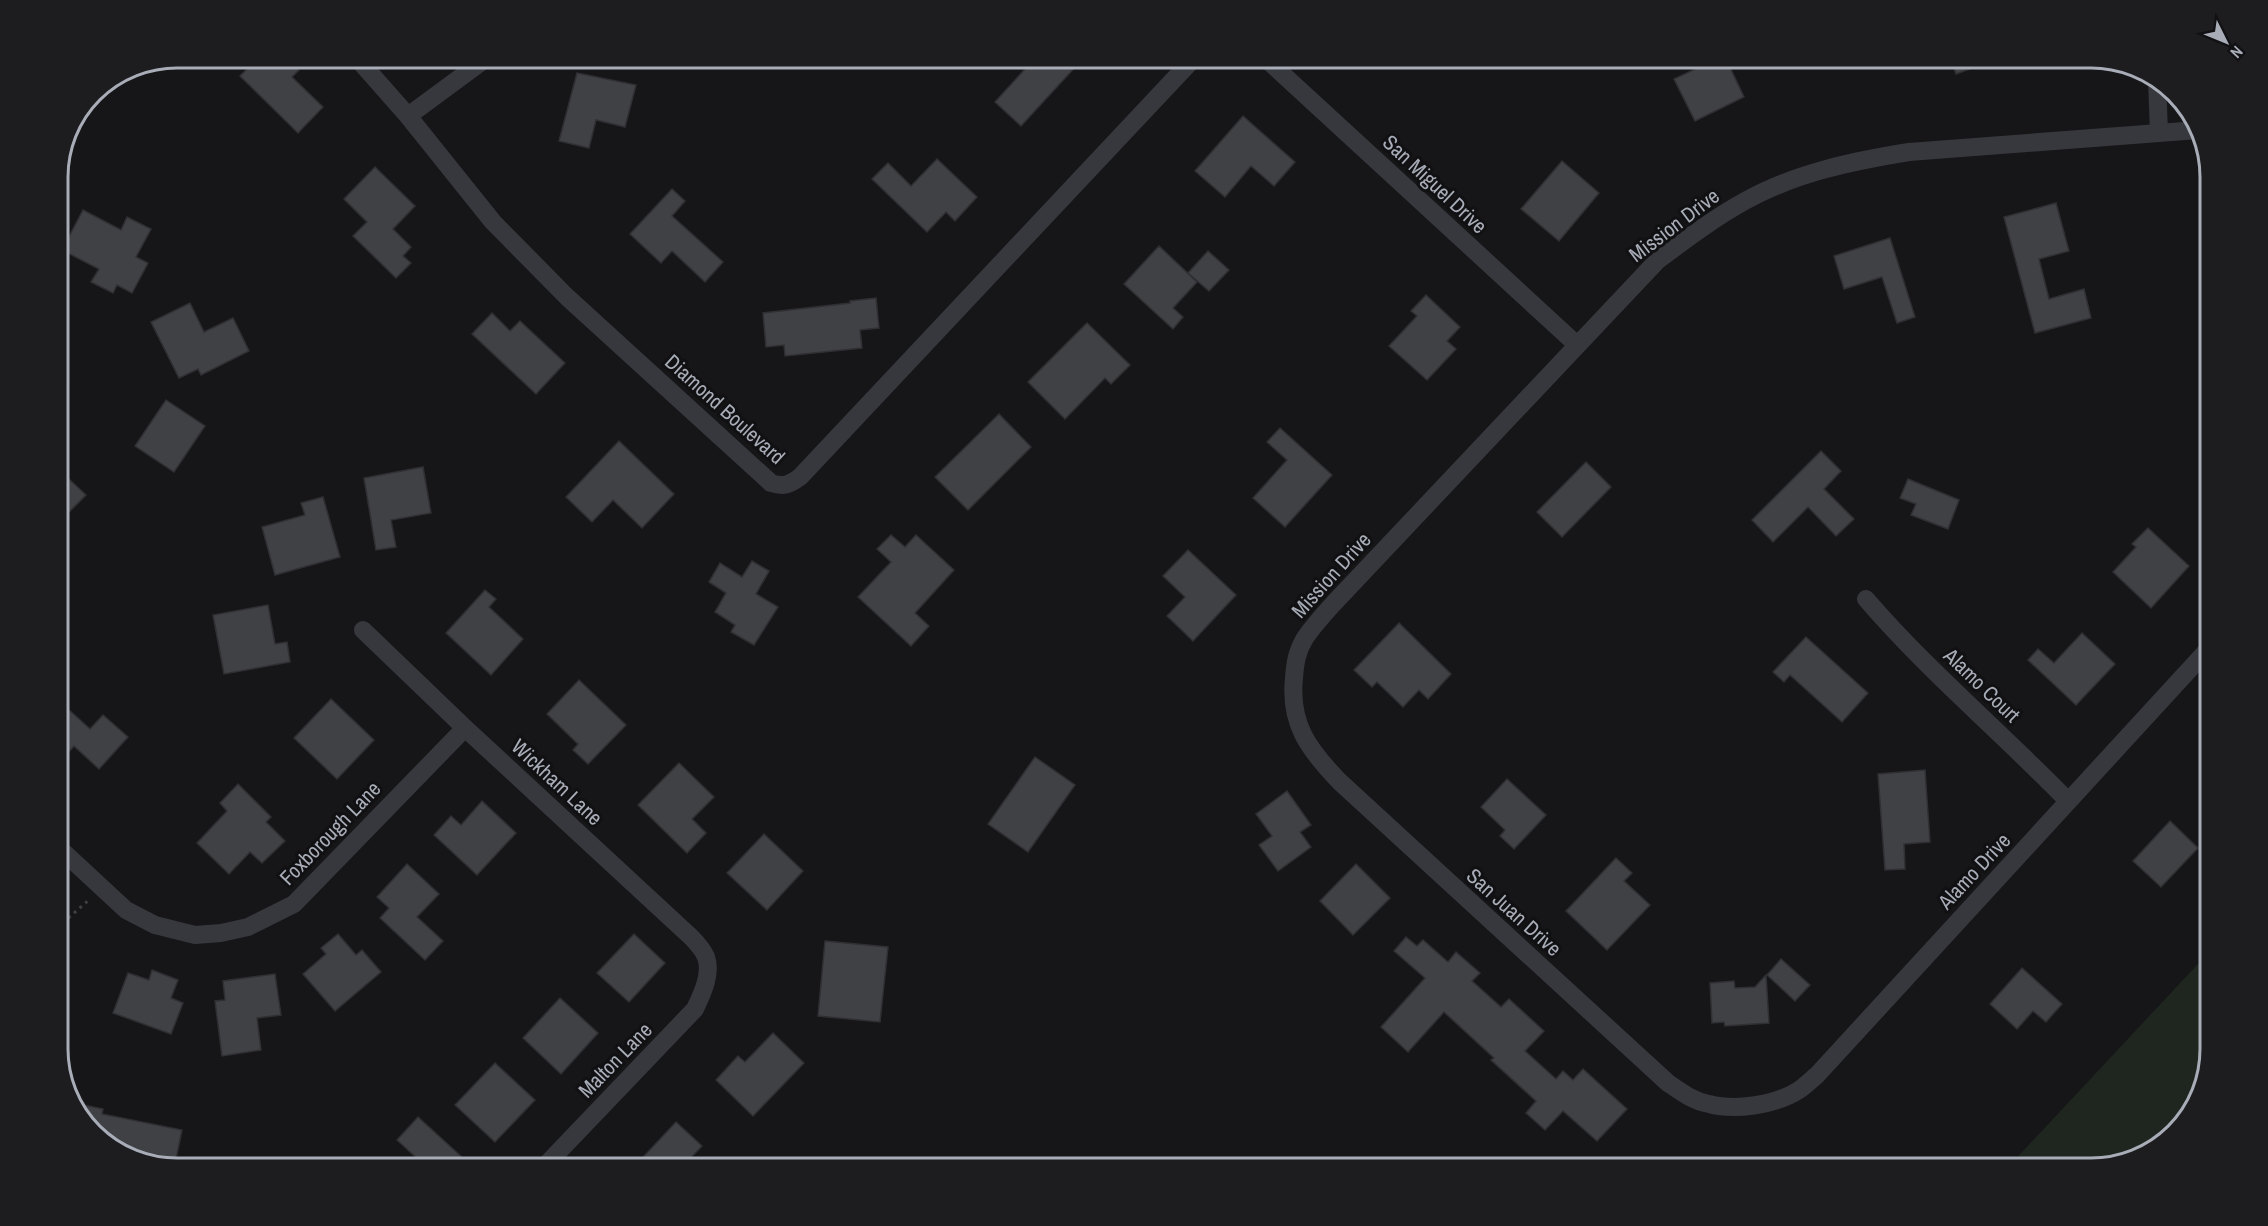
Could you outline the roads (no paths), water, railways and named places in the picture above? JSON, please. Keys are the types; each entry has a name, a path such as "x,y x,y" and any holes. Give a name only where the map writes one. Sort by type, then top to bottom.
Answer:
{"street":[{"name":"Diamond Boulevard","path":"366,68 408,116 493,222 567,297 771,483 781,486 789,485 800,477 1185,68"},
{"path":"408,116 473,68"},
{"name":"San Miguel Drive","path":"1276,68 1576,344"},
{"path":"2158,91 2160,132"},
{"name":"Mission Drive","path":"1292,691 1296,658 1305,638 1334,603 1576,344 1657,261 1704,226 1746,200 1793,180 1861,160 1909,152 2190,130"},
{"name":"Alamo Court","path":"1866,599 1898,636 2068,801"},
{"name":"Wickham Lane","path":"363,630 465,728 691,937 706,956 707,974"},
{"name":"Alamo Drive","path":"1756,1104 1799,1090 1817,1075 2200,658"},
{"name":"San Juan Drive","path":"1292,691 1293,712 1300,732 1316,757 1340,782 1668,1083 1688,1096 1708,1104 1728,1107 1756,1104"},
{"name":"Foxborough Lane","path":"68,856 126,910 155,925 195,935 221,933 248,927 294,904 465,728"},
{"name":"Malton Lane","path":"553,1158 695,1009 704,991 707,974"}]}
